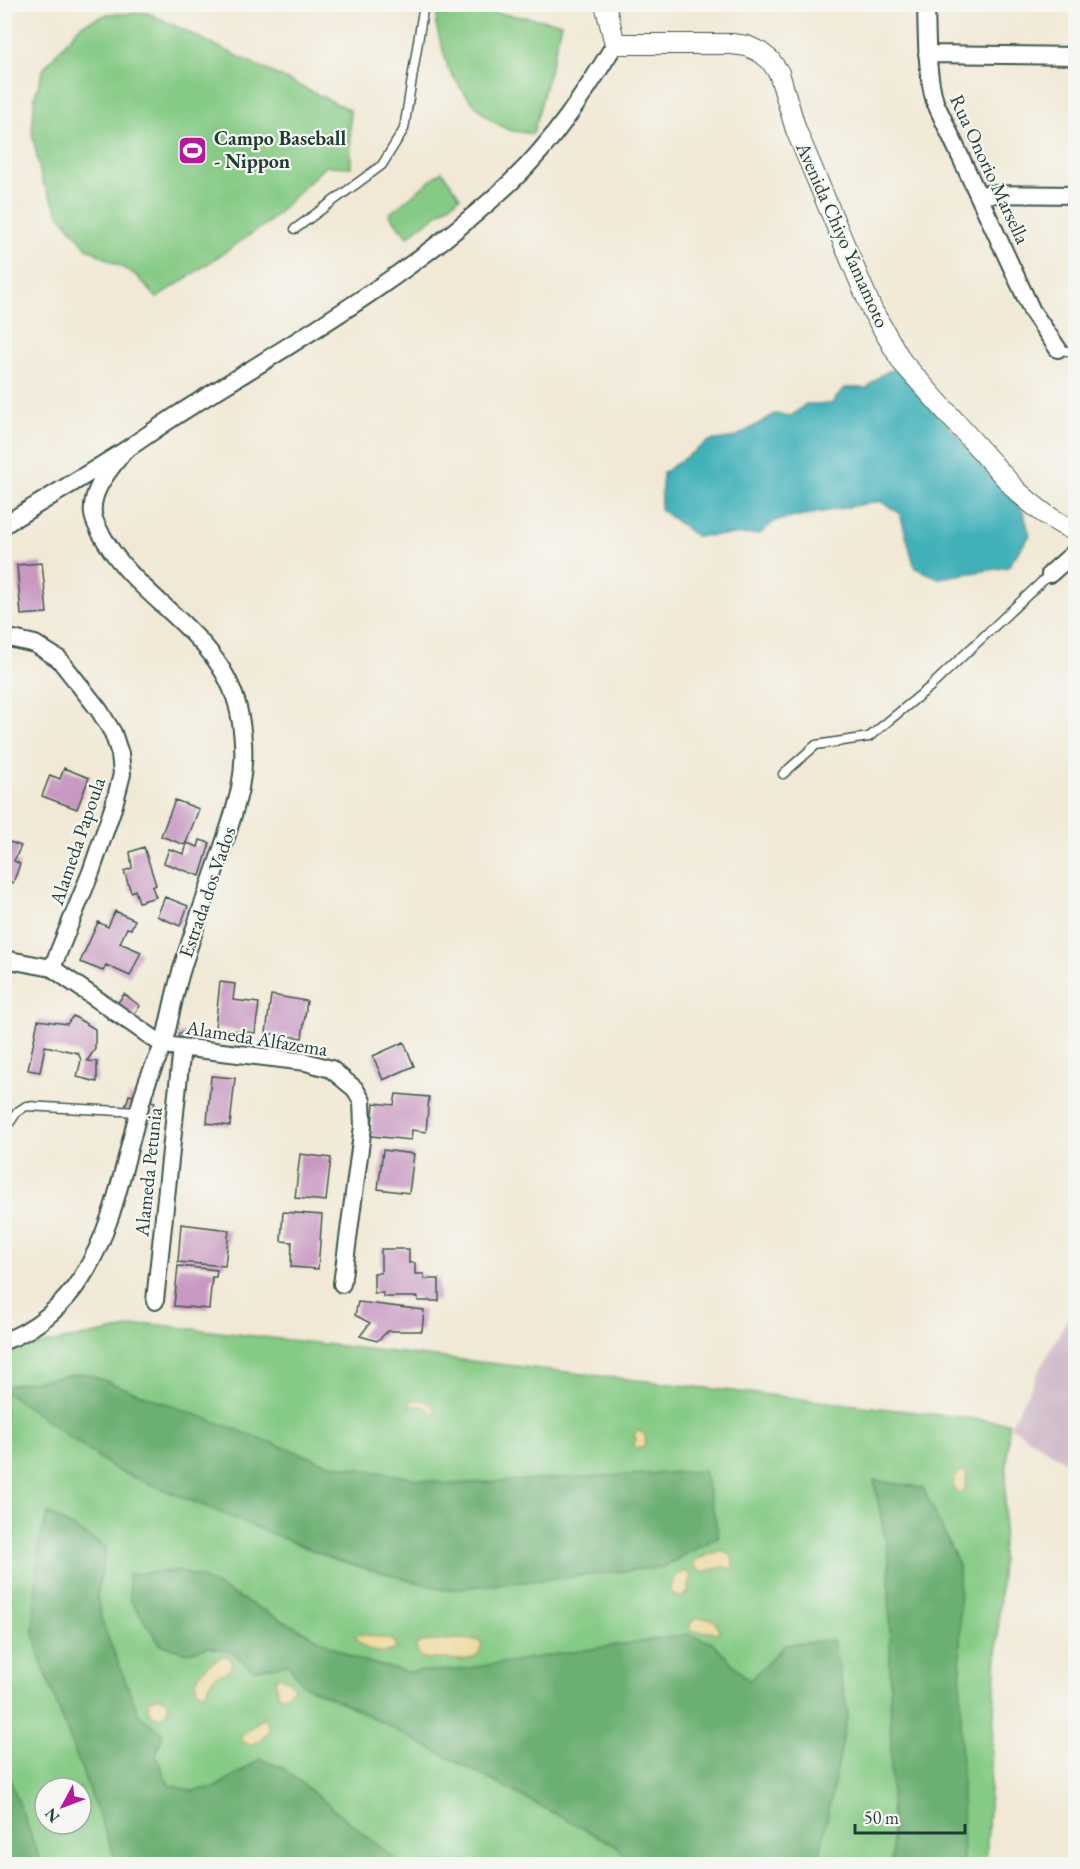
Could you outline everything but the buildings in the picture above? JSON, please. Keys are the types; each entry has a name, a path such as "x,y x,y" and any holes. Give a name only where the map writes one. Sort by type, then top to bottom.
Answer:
{"street":[{"path":"4,525 124,451 183,411 282,352 385,283 512,181 573,111 615,44 605,4"},
{"name":"Rua Onorio Marsella","path":"926,4 927,54 930,85 935,102 1032,311 1058,349"},
{"name":"Avenida Chiyo Yamamoto","path":"615,44 732,44 747,46 770,60 779,73 796,130 872,310 902,362 1017,491 1060,525 1076,531"},
{"path":"927,54 1076,56"},
{"path":"979,194 1076,195"},
{"name":"Estrada dos Vados","path":"4,1341 45,1318 67,1297 82,1277 95,1253 112,1209 148,1080 163,1045 180,973 233,816 240,786 243,737 232,686 219,663 198,638 134,578 113,553 101,534 93,514 96,495 103,479 124,451"},
{"path":"1050,574 1076,551"},
{"name":"Alameda Papoula","path":"4,639 35,644 59,659 99,711 113,733 120,754 122,774 114,805 91,872 52,968"},
{"path":"4,959 52,968 163,1045"},
{"name":"Alameda Alfazema","path":"163,1045 306,1062 331,1069 356,1089 362,1101 363,1126 342,1284"},
{"name":"Alameda Petunia","path":"155,1301 182,1047"}],"lane":[{"path":"295,229 382,165 404,129 424,4"},
{"path":"1058,349 1076,353"},
{"path":"783,774 816,745 868,737 930,687 1050,574"},
{"path":"4,1131 17,1112 26,1106 139,1112"}],"shaded area":[{"path":"1075,1304 1075,1468 1010,1426"}],"green space":[{"path":"438,4 562,23 533,134 508,130 489,119 460,87 448,68 436,25"},
{"name":"Campo Baseball - Nippon","path":"148,13 350,110 351,167 325,166 269,222 157,298 136,275 87,248 60,215 42,181 32,133 35,96 44,68 81,25 108,14"},
{"path":"442,171 460,197 407,237 389,214"},
{"path":"150,1324 1009,1423 986,1864 5,1864 5,1351"},
{"path":"84,1373 329,1464 449,1484 704,1471 719,1536 663,1567 445,1590 336,1560 116,1470 5,1391 5,1386"},
{"path":"874,1480 923,1488 959,1565 963,1864 892,1864 889,1559"},
{"path":"48,1513 106,1547 97,1596 102,1622 139,1715 163,1733 156,1756 169,1785 193,1791 216,1787 260,1759 283,1768 401,1864 116,1864 93,1800 93,1776 84,1776 41,1662 33,1631 39,1543"},
{"path":"178,1571 202,1578 356,1659 406,1672 456,1670 688,1634 713,1643 749,1681 785,1645 833,1640 848,1713 818,1864 632,1864 616,1846 352,1707 303,1685 288,1664 253,1670 232,1652 209,1647 186,1653 160,1644 130,1600 128,1574"},
{"path":"5,1766 41,1862 41,1864 5,1864"}],"sand":[{"path":"413,1400 427,1402 436,1411 434,1414 422,1406 409,1406 408,1404"},
{"path":"638,1431 644,1433 646,1439 644,1446 638,1449 633,1445 636,1440 634,1434"},
{"path":"964,1470 967,1474 965,1491 958,1493 953,1484 954,1480"},
{"path":"722,1550 732,1557 732,1569 723,1567 702,1572 694,1567 693,1564 697,1559"},
{"path":"686,1571 691,1575 688,1593 680,1598 672,1594 670,1587 677,1575"},
{"path":"4,1579 8,1580 12,1598 10,1604 5,1608"},
{"path":"696,1618 715,1621 718,1633 692,1631 689,1625"},
{"path":"360,1634 396,1642 396,1649 385,1652 372,1651 358,1641 355,1636"},
{"path":"477,1640 482,1644 477,1655 463,1660 426,1659 417,1651 416,1645 421,1642"},
{"path":"225,1655 231,1658 229,1671 213,1678 206,1692 197,1690 196,1684 200,1673 209,1664"},
{"path":"277,1676 287,1680 294,1689 284,1696 278,1695 275,1682"},
{"path":"158,1697 165,1700 168,1707 165,1714 158,1717 151,1714 148,1707 151,1700"},
{"path":"264,1717 269,1727 263,1739 251,1744 242,1742 241,1736"}],"water":[{"path":"897,367 1023,511 1030,535 1008,567 939,578 915,568 900,513 880,501 775,521 760,534 696,536 660,509 663,473 709,441 736,437 775,414 791,416 806,404 831,404 845,388 867,388 881,375"}],"place":[{"name":"Campo Baseball - Nippon","path":"193,150"}]}
